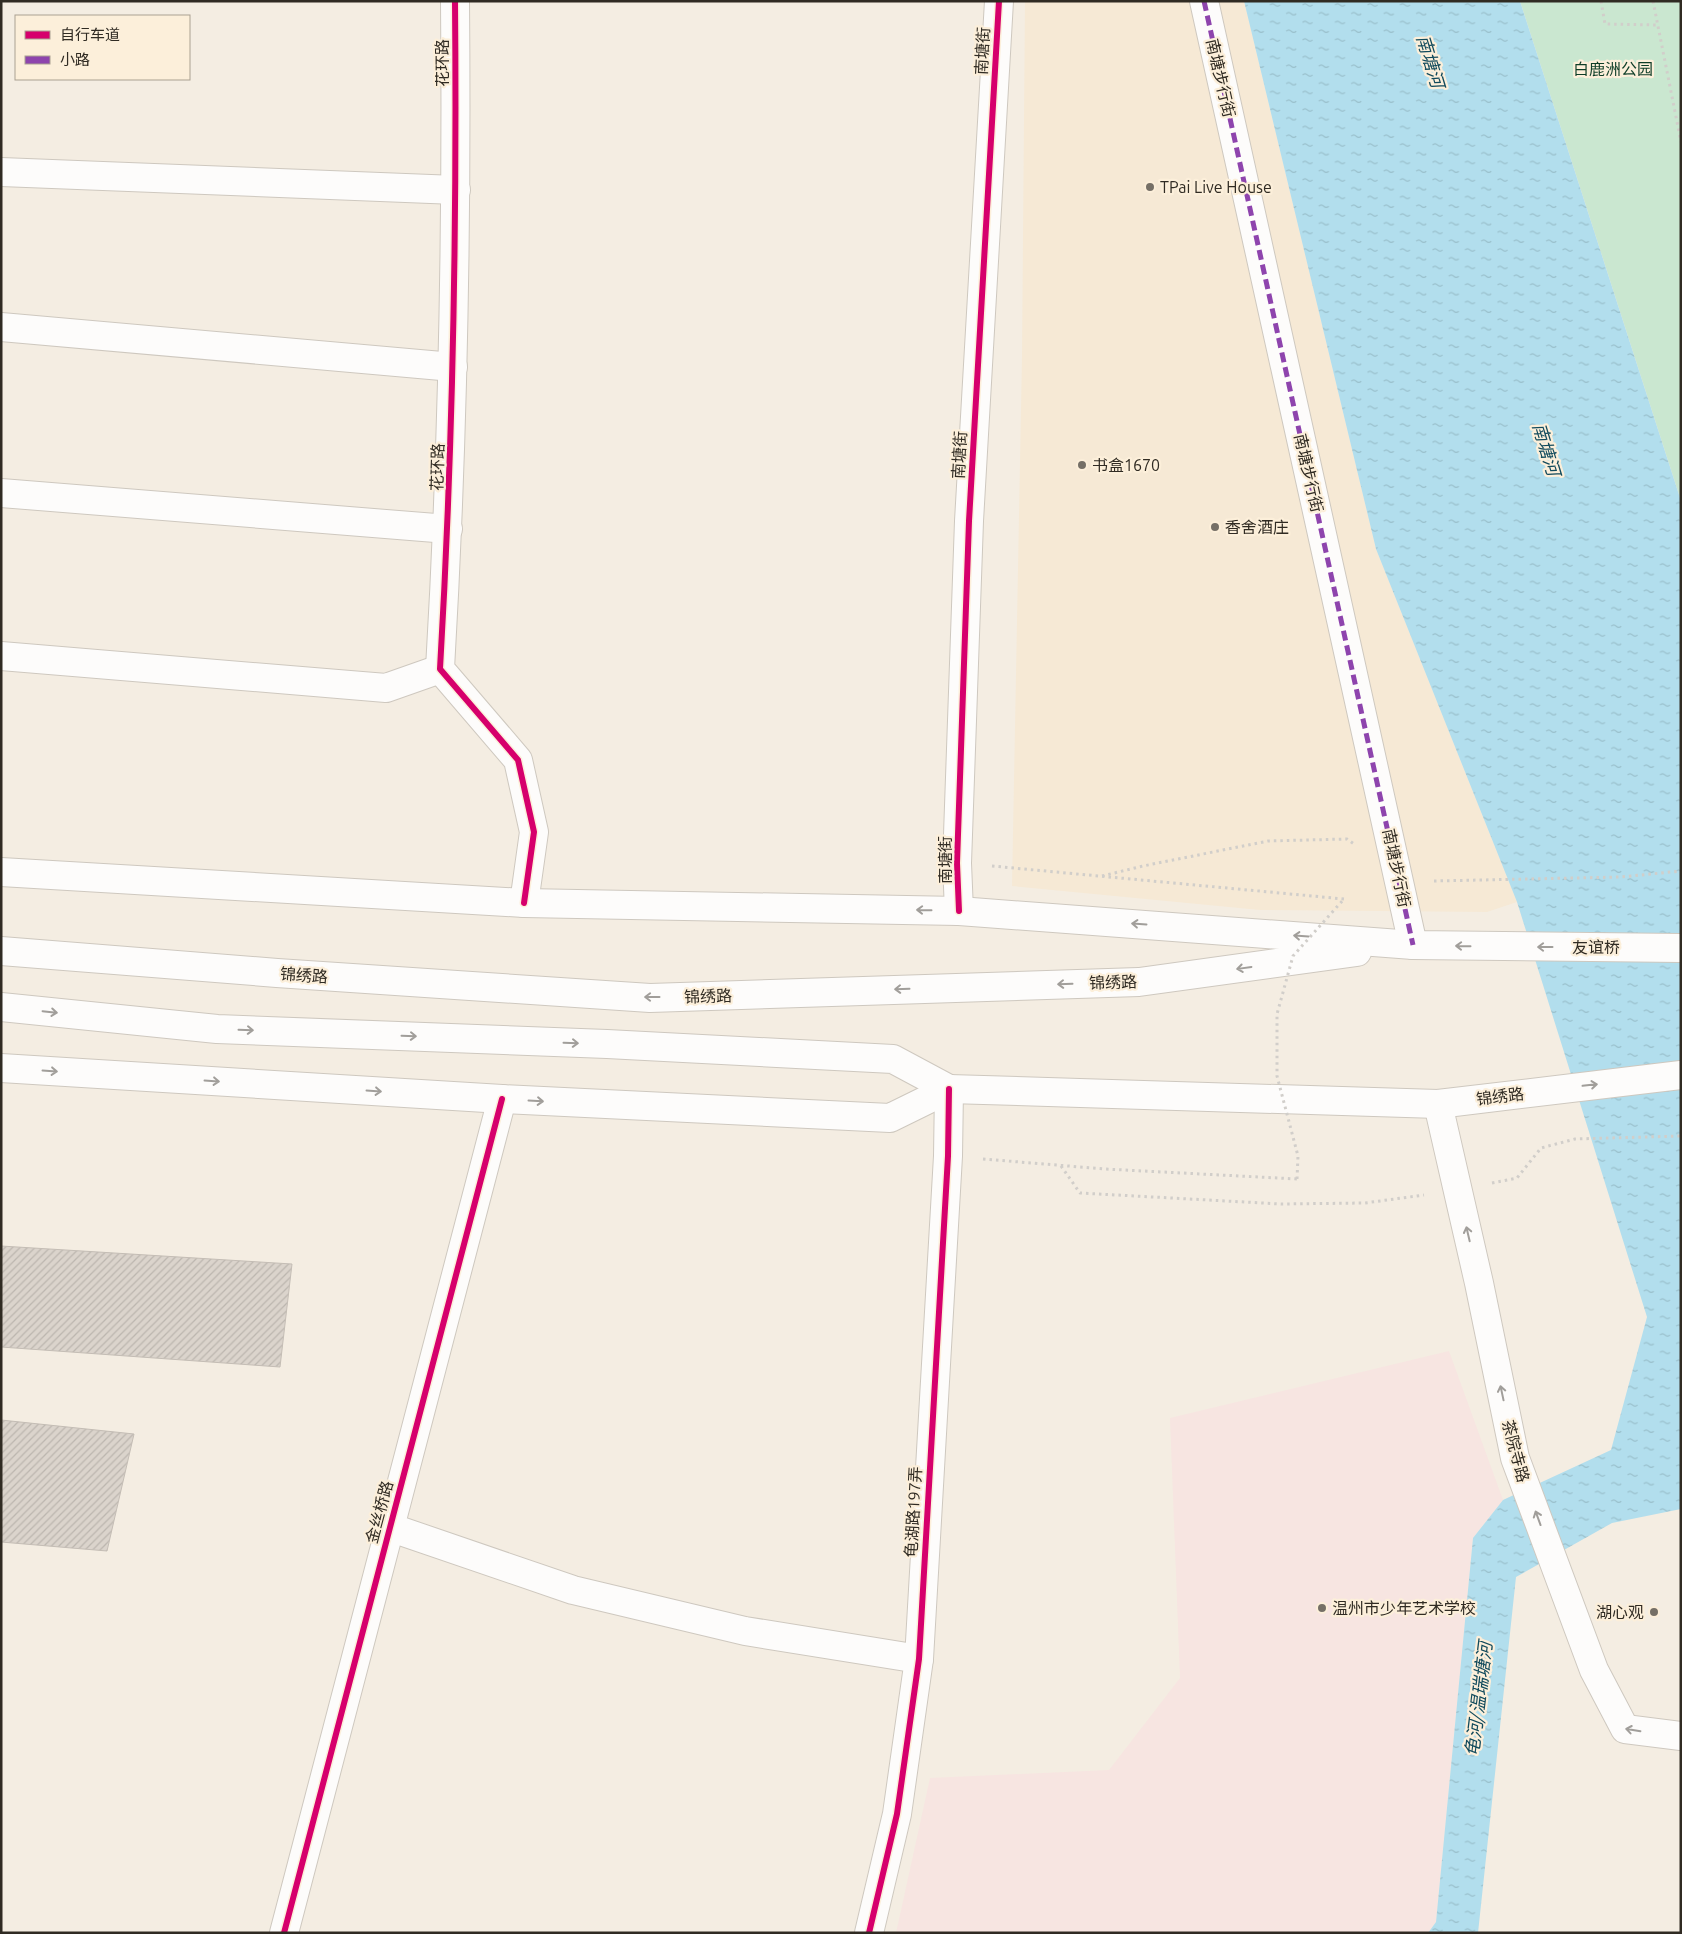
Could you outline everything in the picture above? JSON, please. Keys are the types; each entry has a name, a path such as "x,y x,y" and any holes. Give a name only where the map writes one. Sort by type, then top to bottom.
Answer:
{"street":[{"name":"花环路","path":"440,669 448,529 453,367 456,190 455,1"},
{"name":"南塘街","path":"959,911 957,863 969,521 999,1"},
{"name":"南塘步行街","path":"1204,1 1413,945"},
{"path":"1,172 456,190"},
{"path":"1,327 453,367"},
{"path":"1,493 448,529"},
{"path":"1,656 386,688 440,669 518,760 534,832 524,903"},
{"name":"锦绣路","path":"1,872 524,903 959,911 1413,945 1512,947"},
{"name":"锦绣路","path":"1,951 277,973 650,998 1139,982 1413,945"},
{"name":"友谊桥","path":"1512,947 1681,948"},
{"name":"锦绣路","path":"1,1007 217,1029 607,1044 892,1059 949,1089 1438,1104 1681,1075"},
{"name":"锦绣路","path":"1,1068 502,1100 890,1118 949,1089"},
{"name":"龟湖路197弄","path":"869,1933 897,1814 919,1659 948,1156 949,1089"},
{"name":"金丝桥路","path":"284,1933 502,1100"},
{"name":"茶院寺路","path":"1438,1104 1515,1458 1594,1670 1624,1729 1681,1736"},
{"path":"389,1527 573,1590 745,1632 919,1659"}],"path":[{"path":"1601,1 1605,24 1658,26"},
{"path":"1653,1 1681,142"},
{"path":"1102,876 1268,841 1347,839 1354,845"},
{"path":"948,1156 1061,1166 1297,1180 1298,1156 1277,1076 1277,1014 1293,956 1344,899 957,863"},
{"path":"1400,882 1621,877 1681,871"},
{"path":"1061,1166 1080,1193 1281,1204 1365,1203 1458,1191 1517,1178 1542,1148 1575,1140 1681,1136"}],"shaded area":[{"path":"1025,1 1244,1 1376,549 1517,902 1487,912 1260,910 1012,886 1022,357"},
{"name":"温州市少年艺术学校","path":"1449,1351 1503,1500 1473,1538 1436,1922 1428,1933 896,1933 930,1778 1109,1770 1180,1678 1170,1418"}],"green space":[{"name":"白鹿洲公园","path":"1520,1 1681,1 1681,501"}],"water":[{"path":"1244,1 1520,1 1681,501 1681,1509 1612,1523 1516,1577 1478,1933 1428,1933 1436,1922 1473,1538 1503,1500 1611,1450 1647,1317 1517,902 1376,549"}],"building":[{"path":"1,1246 292,1264 280,1367 1,1347"},
{"path":"1,1420 134,1434 107,1551 1,1542"}],"marked path":[{"path":"1204,1 1413,945"}],"cycle path":[{"path":"455,1 453,335 440,669 518,760 534,832 524,903"},
{"path":"959,911 957,863 969,521 999,1"},
{"path":"869,1933 897,1814 919,1659 948,1156 949,1089"},
{"path":"284,1933 502,1099"}],"place":[{"name":"TPai Live House","path":"1150,187"},
{"name":"书盒1670","path":"1082,465"},
{"name":"香舍酒庄","path":"1215,527"},
{"name":"温州市少年艺术学校","path":"1322,1608"},
{"name":"湖心观","path":"1654,1612"}],"water label":[{"name":"南塘河","path":"1431,61"},
{"name":"南塘河","path":"1547,449"},
{"name":"龟河/温瑞塘河","path":"1478,1699"}]}
